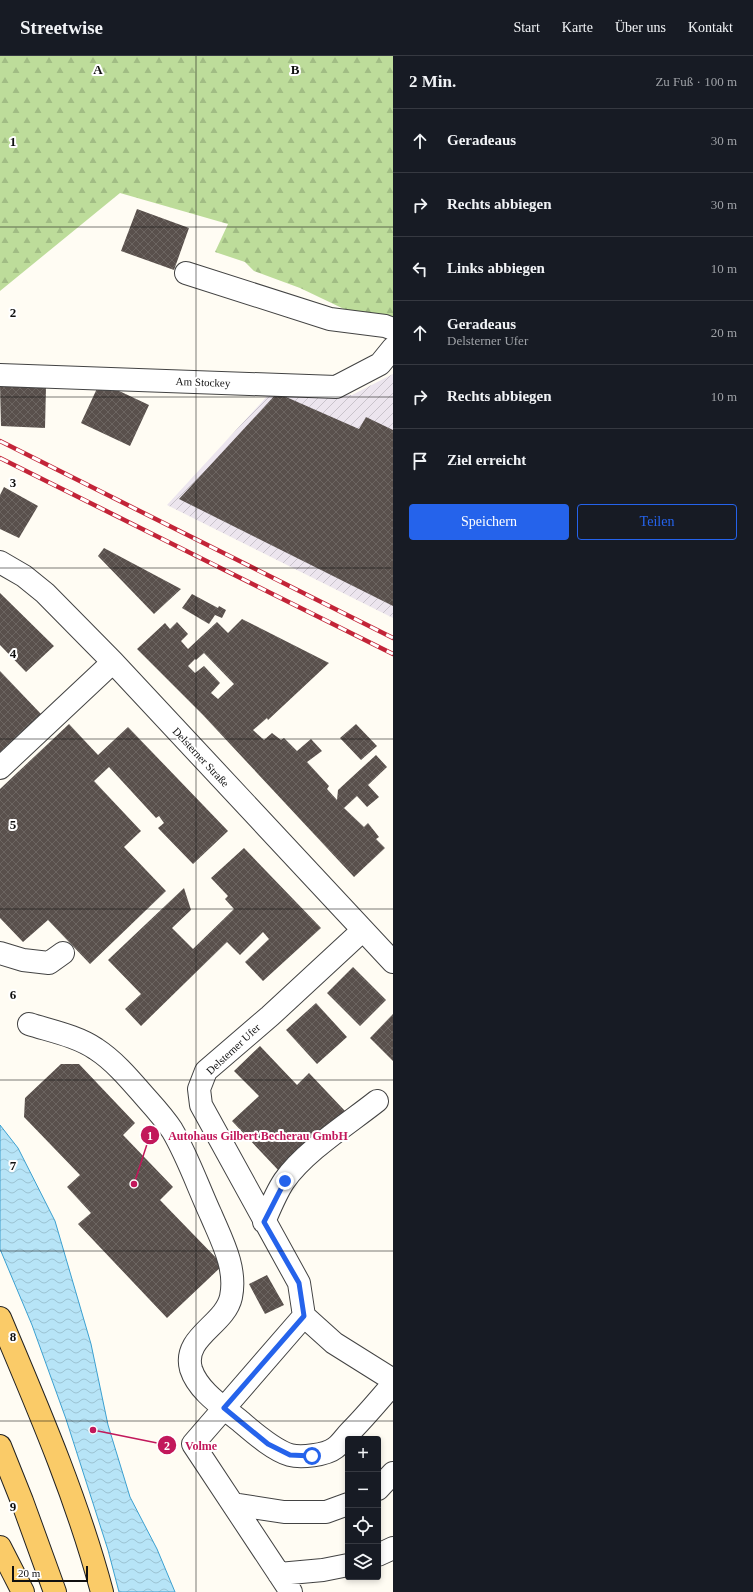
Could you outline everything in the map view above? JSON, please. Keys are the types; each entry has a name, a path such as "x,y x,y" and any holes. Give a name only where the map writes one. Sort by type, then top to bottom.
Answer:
{"main road":[{"path":"0,1318 36,1403 71,1493 102,1592"},
{"path":"0,1446 56,1592"},
{"path":"0,1547 23,1592"}],"street":[{"path":"186,273 330,318 385,326 393,329"},
{"name":"Am Stockey","path":"0,375 336,387 380,364 393,348"},
{"name":"Delsterner Straße","path":"0,562 24,576 45,593 113,662 393,962"},
{"path":"0,768 113,662"},
{"name":"Delsterner Ufer","path":"304,1316 299,1283 264,1222 201,1105 199,1089 206,1071 270,1016 363,930"},
{"path":"0,953 23,960 49,963 63,953"},
{"path":"29,1024 76,1039 98,1050 130,1080 163,1118 181,1147 223,1240 232,1275 231,1297 228,1304 222,1314 192,1348 190,1356 191,1368 201,1386 224,1408 268,1444 290,1455 312,1456 335,1448 393,1384"},
{"path":"264,1222 285,1181 301,1162 325,1141 377,1102"},
{"path":"291,1592 193,1444 304,1316 334,1343 393,1380"},
{"path":"381,1485 393,1473"},
{"path":"233,1504 284,1512 326,1512 345,1505"},
{"path":"381,1554 393,1548"},
{"path":"279,1574 323,1570 345,1566"}],"shaded area":[{"path":"393,374 393,618 167,505 272,391 352,395"}],"green space":[{"path":"0,56 393,56 393,317 383,319 365,319 300,288 254,271 245,262 215,252 228,224 120,193 0,291"}],"water":[{"path":"0,1125 18,1148 55,1221 91,1344 108,1425 130,1497 157,1549 175,1592 119,1592 108,1550 66,1419 32,1325 0,1249"}],"building":[{"path":"137,209 189,228 174,270 121,251"},
{"path":"100,382 149,405 130,446 81,423"},
{"path":"0,385 46,387 45,428 1,426"},
{"path":"277,393 359,429 366,417 393,430 393,606 179,499"},
{"path":"4,487 38,506 19,538 0,529 0,495"},
{"path":"104,548 181,589 154,614 98,556"},
{"path":"0,593 54,646 26,672 0,645"},
{"path":"192,594 218,608 219,606 226,610 222,618 215,615 209,624 182,608"},
{"path":"242,619 329,663 268,720 267,718 253,730 264,740 272,733 281,740 284,738 297,751 311,739 322,751 307,762 329,786 327,789 337,800 338,790 376,755 387,767 368,785 379,797 367,807 357,796 344,808 364,827 368,823 379,837 376,839 385,848 354,877 203,715 137,649 165,623 170,629 177,622 188,634 181,641 188,649 217,622 228,633","holes":["204,653 234,684 218,699 211,693 220,683 204,666 195,673 188,666"]},
{"path":"0,671 41,714 0,752"},
{"path":"69,724 98,755 128,727 228,831 193,864 158,828 164,823 159,816 156,818 109,767 94,781 141,831 124,847 166,891 90,964 48,920 23,942 0,918 0,789"},
{"path":"356,724 377,746 361,760 340,738"},
{"path":"244,848 321,928 263,981 245,962 269,939 263,932 240,955 227,942 141,1026 125,1009 141,994 108,960 184,888 191,910 172,928 193,949 234,909 225,899 228,896 211,878"},
{"path":"353,967 386,1000 360,1026 327,993"},
{"path":"316,1003 347,1037 317,1064 286,1030"},
{"path":"393,1014 393,1061 370,1038"},
{"path":"260,1046 297,1085 309,1073 345,1111 280,1172 232,1121 259,1096 234,1071"},
{"path":"61,1064 79,1064 135,1123 123,1135 173,1187 160,1200 223,1265 167,1318 78,1224 91,1213 67,1187 80,1175 24,1117 25,1098"},
{"path":"267,1275 284,1305 265,1314 249,1284"}],"railway":[{"path":"0,441 393,638"},
{"path":"0,458 393,654"}],"place":[{"name":"Autohaus Gilbert Becherau GmbH","path":"134,1184"},
{"name":"Volme","path":"93,1430"}],"route":[{"path":"285,1181 264,1222 299,1283 304,1316 224,1408 268,1444 290,1455 312,1456"}]}
